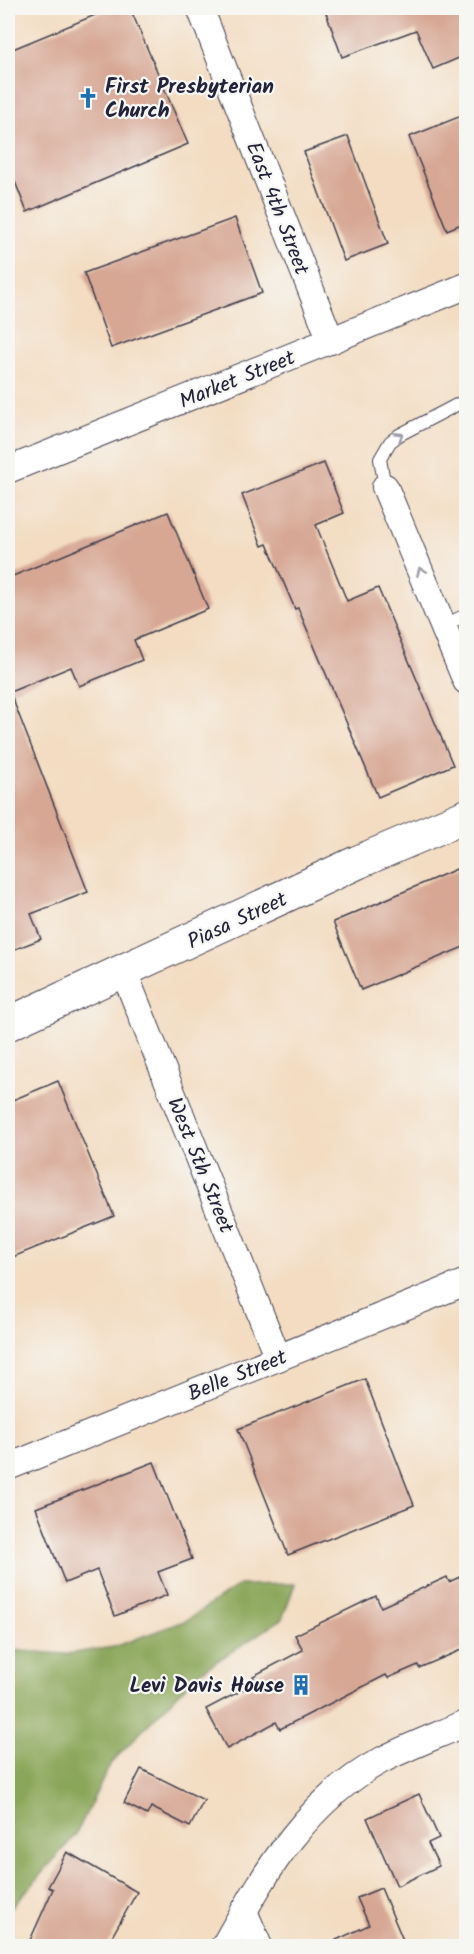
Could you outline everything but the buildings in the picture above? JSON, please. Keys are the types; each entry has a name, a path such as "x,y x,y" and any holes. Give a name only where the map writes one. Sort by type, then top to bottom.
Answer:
{"highway":[{"name":"Piasa Street","path":"8,1024 358,862 466,816"}],"street":[{"name":"East 4th Street","path":"200,8 331,341"},
{"name":"Market Street","path":"8,470 466,286"},
{"path":"385,487 455,620 466,681"},
{"name":"West 5th Street","path":"124,972 278,1358"},
{"name":"Belle Street","path":"8,1467 466,1282"},
{"path":"224,1947 278,1853 303,1822 343,1786 382,1760 466,1723"},
{"path":"244,1911 259,1947"}],"lane":[{"path":"385,487 380,459 390,442 466,400"}],"green space":[{"path":"295,1584 282,1619 197,1674 111,1763 76,1834 8,1912 8,1650 66,1654 114,1647 187,1620 239,1585"}],"place":[{"name":"First Presbyterian Church","path":"88,98"},
{"name":"Levi Davis House","path":"301,1685"}]}
